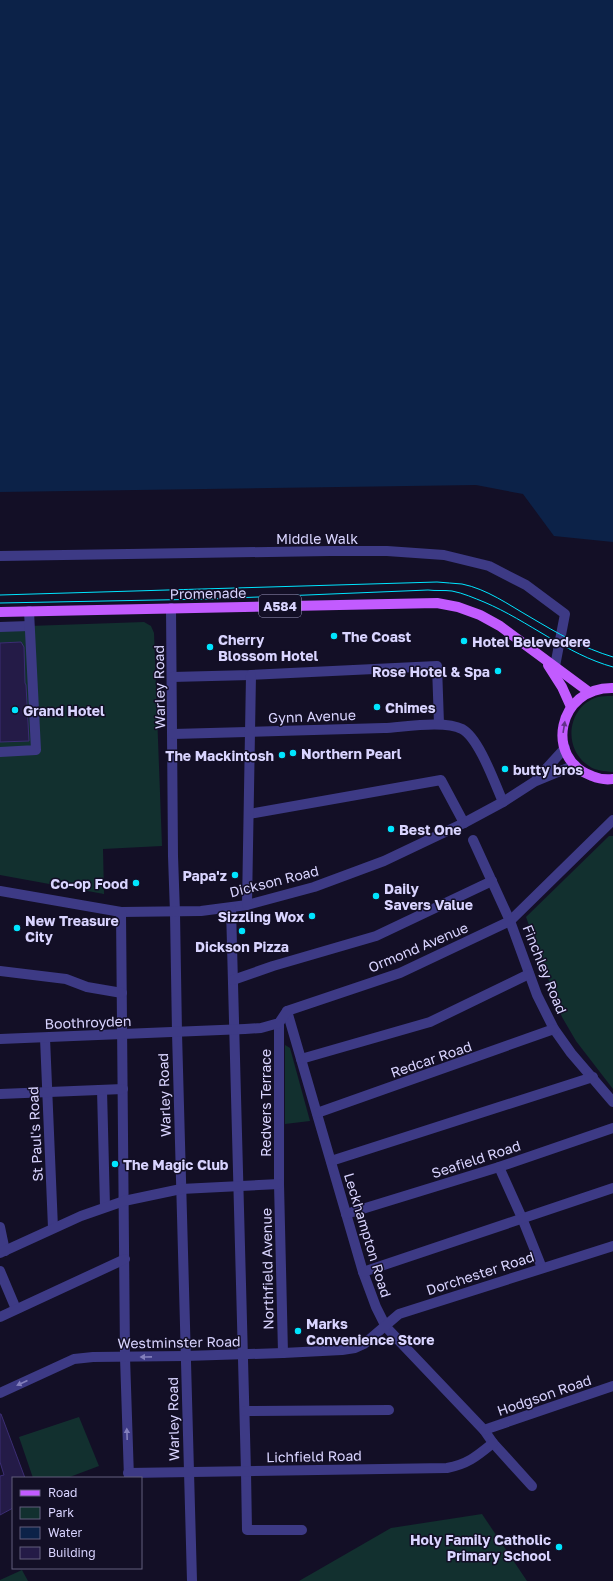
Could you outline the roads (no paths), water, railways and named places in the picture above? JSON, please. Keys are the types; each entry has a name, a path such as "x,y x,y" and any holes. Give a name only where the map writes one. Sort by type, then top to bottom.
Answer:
{"main road":[{"name":"Promenade","path":"0,612 437,603 458,607 480,615 500,626 589,692"},
{"name":"Promenade","path":"544,659 562,687 571,707"},
{"path":"613,688 602,688 589,692 578,699 571,707 566,717 562,738 565,748 575,765 586,774 600,779 613,787"},
{"path":"600,779 613,779"}],"street":[{"name":"Middle Walk","path":"0,556 330,551 387,551 444,555 489,566 526,585 565,614 555,666"},
{"name":"Warley Road","path":"171,608 173,856 192,1581"},
{"path":"0,752 36,750 29,611"},
{"path":"0,627 29,626"},
{"path":"172,677 251,675 437,666 439,724"},
{"path":"247,905 251,675"},
{"name":"Gynn Avenue","path":"173,734 400,727 439,724 451,725 462,729 477,745 503,802"},
{"name":"Dickson Road","path":"534,782 565,748"},
{"name":"Dickson Road","path":"0,891 121,912 201,912 247,905 314,887 384,861 464,823 503,802 534,782 575,765"},
{"path":"249,814 441,780 464,823"},
{"name":"Ormond Avenue","path":"287,1011 400,973 510,921 613,820"},
{"name":"Finchley Road","path":"473,840 510,921 537,995 554,1029 571,1053 613,1102"},
{"path":"233,980 272,966 376,936 492,881"},
{"path":"231,908 247,1530 302,1530"},
{"path":"121,912 125,1357 128,1475"},
{"path":"0,970 66,979 87,987 122,993"},
{"path":"301,1059 430,1022 529,974"},
{"path":"177,1033 261,1028 279,1023 287,1011"},
{"name":"Leckhampton Road","path":"287,1011 363,1272 376,1307 386,1327 484,1430 493,1443 532,1486"},
{"name":"Redvers Terrace","path":"279,1023 279,1184"},
{"name":"Redcar Road","path":"317,1114 554,1029"},
{"name":"Boothroyden","path":"0,1039 177,1033"},
{"name":"St Paul's Road","path":"45,1038 53,1228"},
{"path":"331,1161 593,1077"},
{"path":"0,1094 123,1089"},
{"path":"102,1090 105,1207"},
{"name":"Seafield Road","path":"346,1214 499,1167 613,1128"},
{"path":"499,1167 542,1268"},
{"path":"0,1227 2,1252 53,1228 124,1201 181,1189 279,1184"},
{"name":"Northfield Avenue","path":"279,1184 283,1353"},
{"path":"363,1272 613,1188"},
{"name":"Dorchester Road","path":"364,1344 386,1327 399,1314 613,1246"},
{"path":"0,1317 125,1259"},
{"path":"0,1271 16,1309"},
{"name":"Westminster Road","path":"0,1393 74,1360 93,1357 283,1353 342,1350 364,1344"},
{"name":"Hodgson Road","path":"484,1430 613,1386"},
{"path":"245,1412 389,1410"},
{"name":"Lichfield Road","path":"128,1475 188,1472 447,1468 470,1461 493,1443"}],"water":[{"path":"0,0 613,0 613,542 554,536 523,494 476,485 0,492"}],"tram line":[{"path":"0,595 437,582 462,584 489,593 570,640 613,657"},
{"path":"0,603 210,599 428,590 452,591 472,597 501,610 563,646 613,667"}],"place":[{"name":"The Coast","path":"334,636"},
{"name":"Hotel Belevedere","path":"464,641"},
{"name":"Cherry Blossom Hotel","path":"210,647"},
{"name":"Rose Hotel & Spa","path":"498,671"},
{"name":"Chimes","path":"377,707"},
{"name":"Grand Hotel","path":"15,710"},
{"name":"Northern Pearl","path":"293,753"},
{"name":"The Mackintosh","path":"282,755"},
{"name":"butty bros","path":"505,769"},
{"name":"Best One","path":"391,829"},
{"name":"Papa'z","path":"235,875"},
{"name":"Co-op Food","path":"136,883"},
{"name":"Daily Savers Value","path":"376,896"},
{"name":"Sizzling Wox","path":"312,916"},
{"name":"New Treasure City","path":"17,928"},
{"name":"Dickson Pizza","path":"242,931"},
{"name":"The Magic Club","path":"115,1164"},
{"name":"Marks Convenience Store","path":"298,1331"},
{"name":"Holy Family Catholic Primary School","path":"559,1547"}]}
